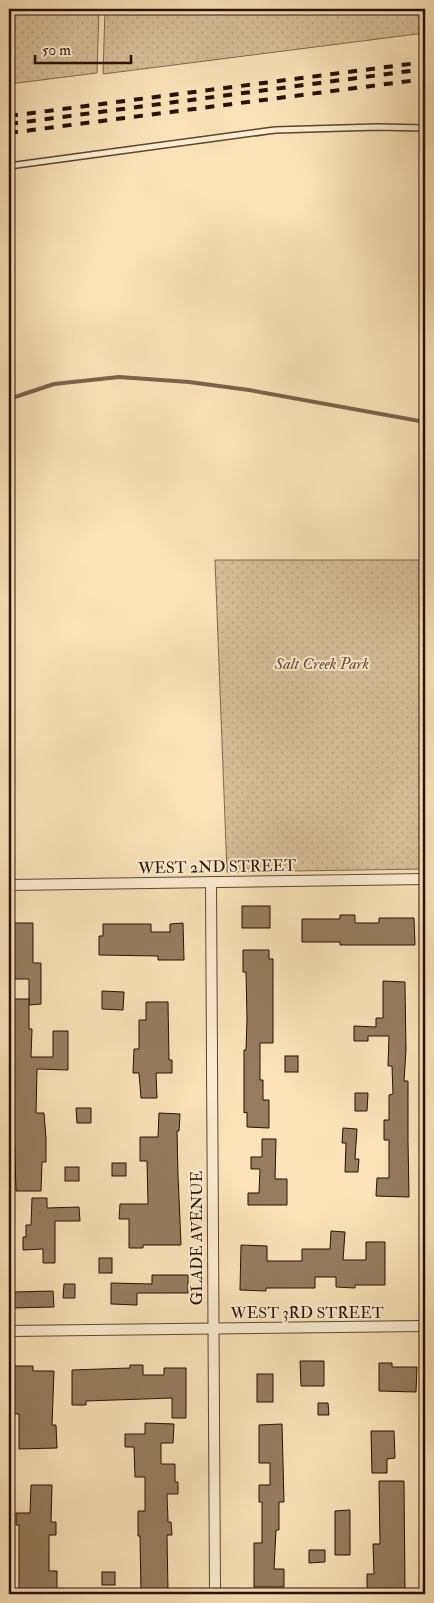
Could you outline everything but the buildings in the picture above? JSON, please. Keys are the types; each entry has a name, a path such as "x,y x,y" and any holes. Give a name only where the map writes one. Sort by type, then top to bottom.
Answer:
{"street":[{"name":"WEST 2ND STREET","path":"9,885 425,879"},
{"name":"GLADE AVENUE","path":"211,882 215,1594"},
{"name":"WEST 3RD STREET","path":"9,1330 425,1326"}],"lane":[{"path":"9,166 275,130 377,127 425,128"}],"green space":[{"path":"9,9 99,9 97,73 9,84"},
{"path":"105,9 425,9 425,33 103,74"},
{"name":"Salt Creek Park","path":"215,560 425,560 425,869 227,872"}],"waterway":[{"path":"9,399 54,384 119,377 189,382 249,390 425,422"}],"railway":[{"path":"9,116 425,62"},
{"path":"9,124 425,69"},
{"path":"9,133 425,79"}]}
